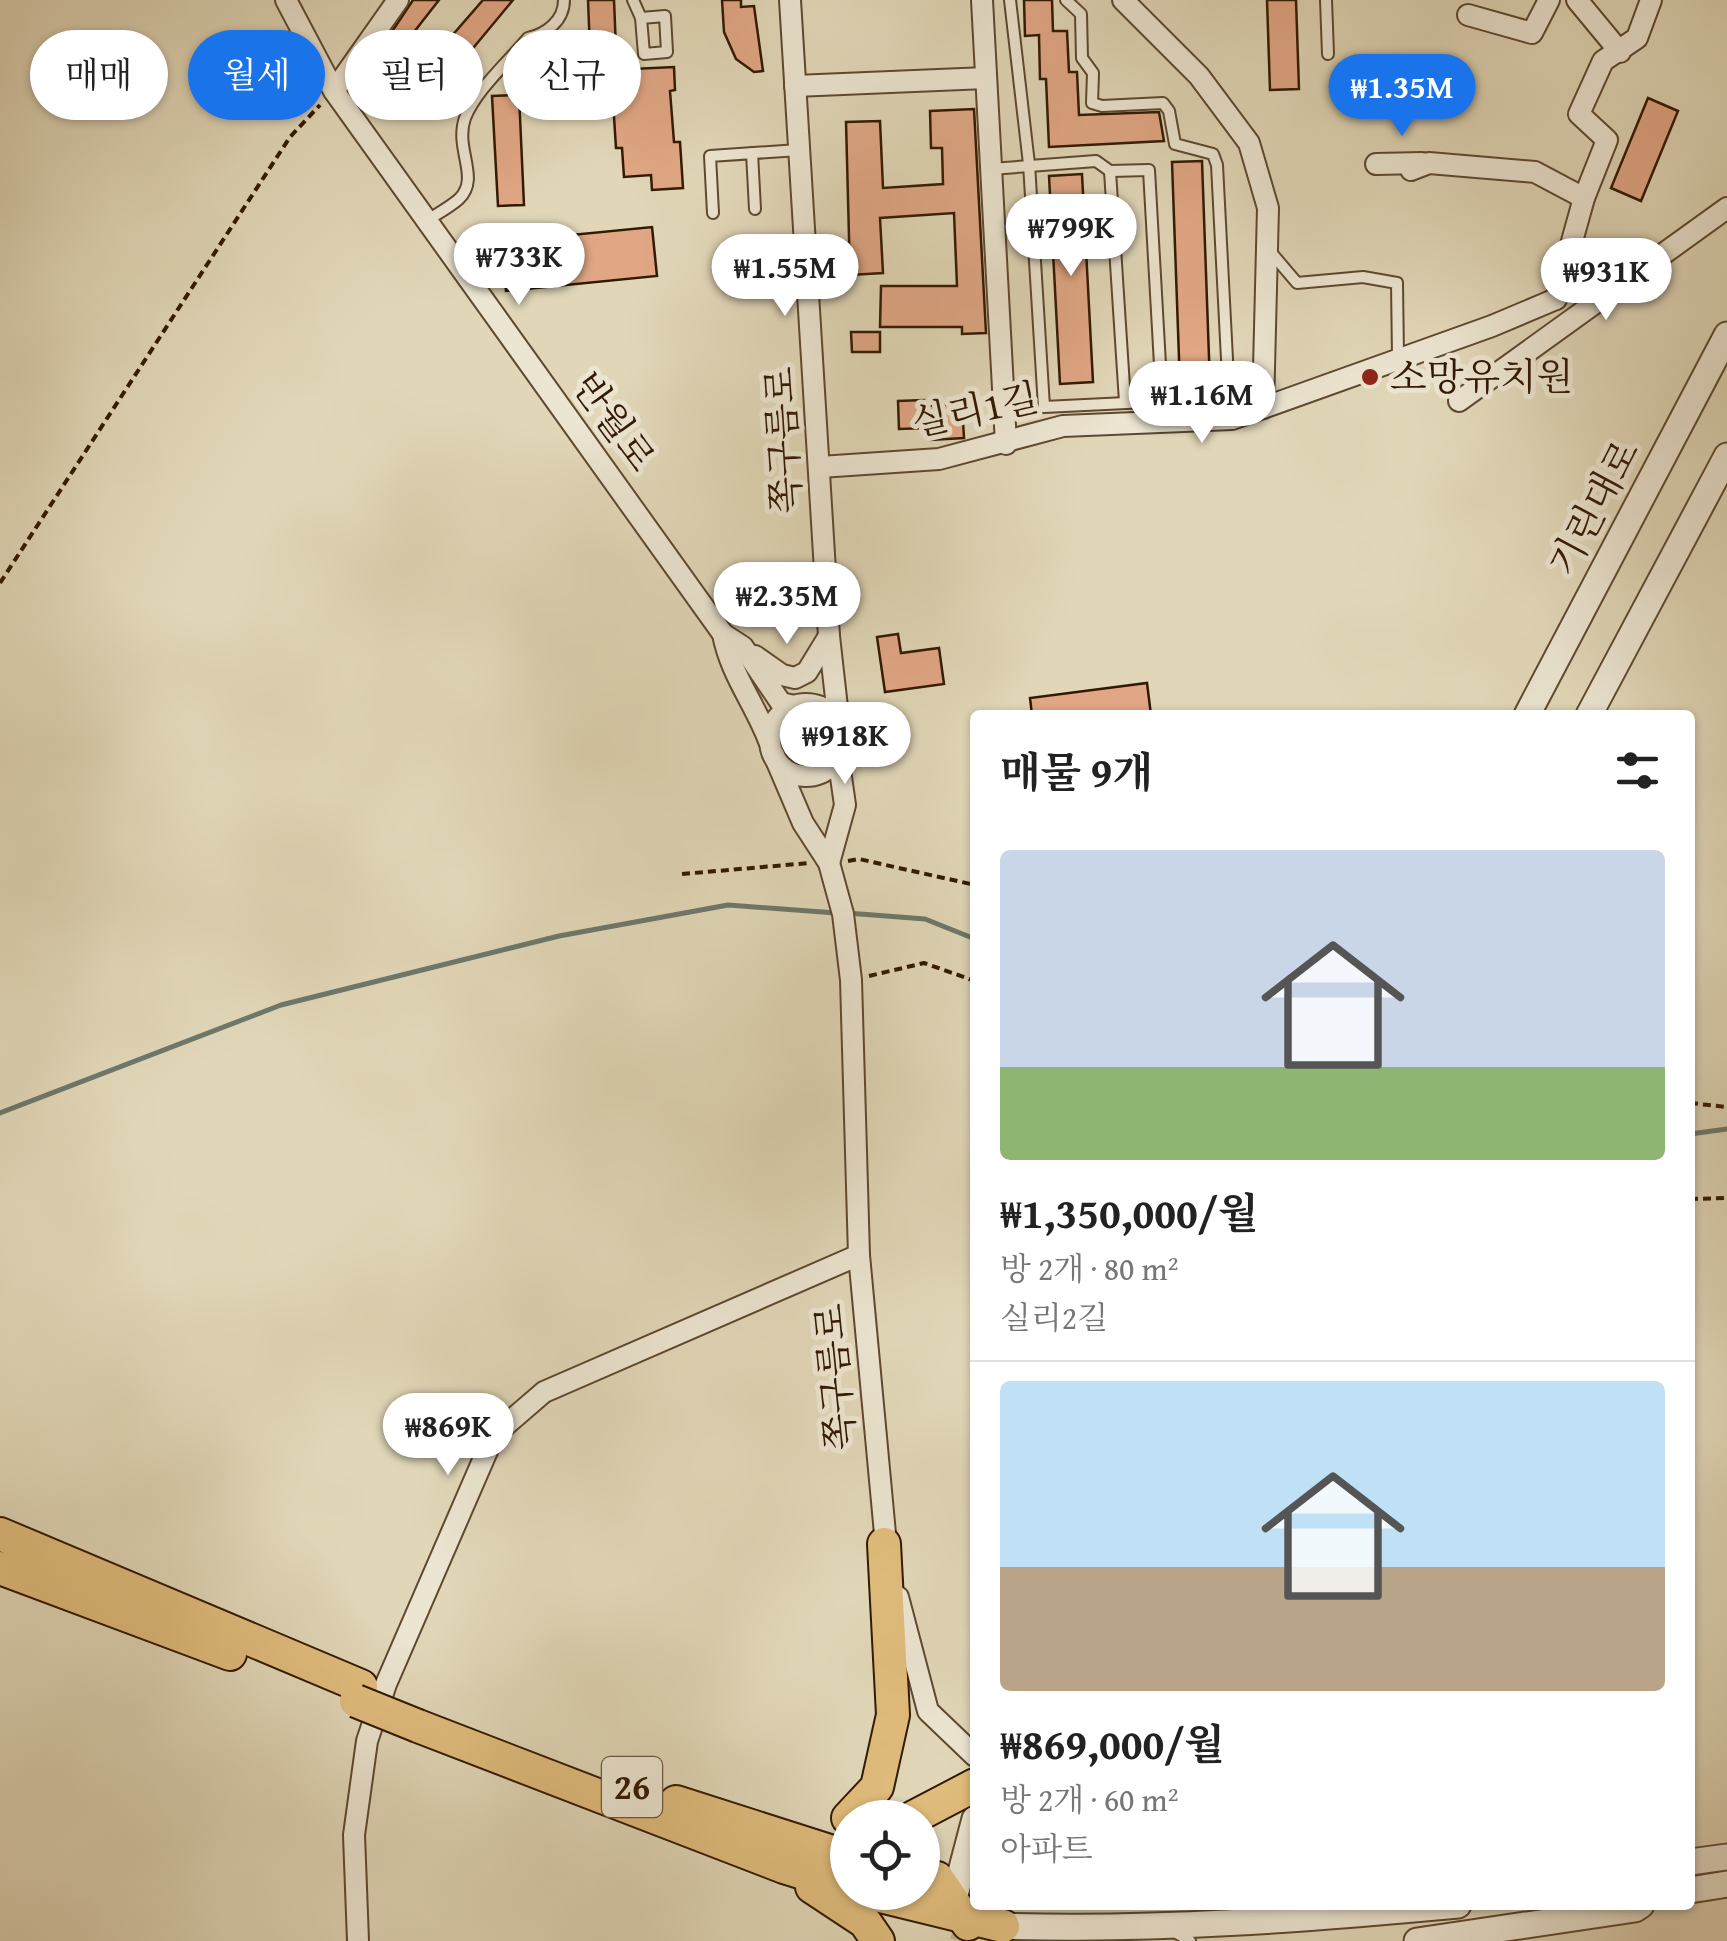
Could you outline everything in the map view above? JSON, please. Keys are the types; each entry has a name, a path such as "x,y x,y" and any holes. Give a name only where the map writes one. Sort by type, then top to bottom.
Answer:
{"main road":[{"name":"26","path":"0,1534 418,1718 714,1816 789,1854 864,1922 878,1941"},
{"path":"864,1800 876,1787 892,1715 884,1544"},
{"name":"26","path":"0,1568 358,1694"},
{"path":"940,1804 970,1789"},
{"path":"830,1822 798,1830 789,1854 830,1877"},
{"name":"26","path":"789,1854 830,1852"},
{"path":"940,1905 966,1909"}],"street":[{"name":"반월로","path":"286,0 334,91 724,634"},
{"path":"334,91 398,0"},
{"name":"쪽구름로","path":"790,0 828,636"},
{"path":"982,0 1006,444"},
{"path":"1123,0 1199,76 1249,143 1268,208 1263,408"},
{"path":"1468,15 1532,33 1549,0"},
{"path":"1578,0 1620,52"},
{"path":"1569,319 1556,299 1584,198 1607,140 1579,114 1603,62 1638,38 1652,0"},
{"path":"796,86 986,78"},
{"path":"1376,164 1535,172 1584,198"},
{"path":"1459,401 1727,208"},
{"name":"실리1길","path":"820,467 939,459 1063,426 1232,419 1492,326 1556,299"},
{"name":"기린대로","path":"1530,710 1727,336"},
{"path":"1592,710 1727,456"},
{"path":"724,634 748,654 781,703 825,709 839,725"},
{"path":"724,634 728,662 758,709 803,823 830,863"},
{"path":"748,654 761,658 782,676 795,678 807,672 828,636"},
{"path":"828,636 818,691 776,721 772,750 780,765 801,776 824,772 838,756"},
{"path":"828,636 842,735 838,756 845,806 830,863"},
{"name":"쪽구름로","path":"830,863 843,914 851,973 860,1255 884,1544 928,1711 970,1751"},
{"path":"358,1941 354,1835 367,1741 386,1684 494,1435 544,1392 860,1255"},
{"path":"1695,1861 1727,1857"},
{"path":"966,1909 970,1869"},
{"path":"1695,1889 1727,1884"},
{"path":"978,1910 1163,1926 1402,1910"},
{"path":"1416,1941 1628,1910"}],"lane":[{"path":"425,221 462,197 468,182 469,168 459,137 467,113 528,38 544,34 555,23 564,0"},
{"path":"633,0 642,18"},
{"path":"1010,0 1029,164 1044,407 1229,398 1217,165 1213,154 1175,144 1169,111 1163,102 1102,106 1092,103 1092,73 1082,58 1082,14 1066,0"},
{"path":"1326,0 1328,54"},
{"path":"712,213 710,156 800,150"},
{"path":"752,153 755,209"},
{"path":"991,168 1096,162 1110,171 1150,170 1162,400"},
{"path":"1110,171 1125,402"},
{"path":"1267,248 1296,283 1363,278 1397,282 1398,357"},
{"path":"1163,1926 1190,1941"}],"path":[{"path":"0,583 290,137 334,91"},
{"path":"851,973 924,963 970,979"},
{"path":"1695,1103 1727,1107"},
{"path":"1695,1199 1727,1198"}],"building":[{"path":"413,0 439,0 416,30 393,30"},
{"path":"483,0 513,0 483,36 483,30 457,30"},
{"path":"588,0 614,0 615,30 589,30"},
{"path":"722,0 741,0 741,7 754,6 763,71 754,72 736,59 724,32"},
{"path":"1024,0 1052,0 1053,31 1067,31 1069,72 1077,72 1079,115 1159,112 1164,141 1049,147 1046,79 1040,79 1039,35 1025,36"},
{"path":"1267,0 1296,0 1299,89 1270,90"},
{"path":"674,67 675,90 670,91 674,142 680,142 683,188 652,190 651,175 624,177 614,120 641,120 641,69"},
{"path":"492,96 503,96 503,120 520,120 524,205 498,206"},
{"path":"1648,98 1678,111 1641,201 1611,188"},
{"path":"974,109 986,333 962,334 962,327 880,327 881,286 957,286 954,213 880,218 883,273 850,275 846,122 880,121 883,188 943,184 942,148 931,148 930,111"},
{"path":"1202,161 1210,385 1180,386 1172,162"},
{"path":"1082,174 1093,382 1060,384 1049,176"},
{"path":"652,227 657,276 506,291 501,242"},
{"path":"851,332 880,332 880,352 852,352"},
{"path":"924,400 924,406 962,404 964,438 930,440 929,428 899,429 898,401"},
{"path":"898,634 901,653 939,648 944,684 885,692 877,637"},
{"path":"1147,683 1150,710 1031,710 1030,698"}],"waterway":[{"path":"0,1113 281,1005 559,936 728,905 836,913"},
{"path":"847,913 925,919 970,937"},
{"path":"1695,1133 1727,1129"}],"tunnel":[{"path":"963,1941 970,1901"}],"place":[{"name":"소망유치원","path":"1370,377"}]}
